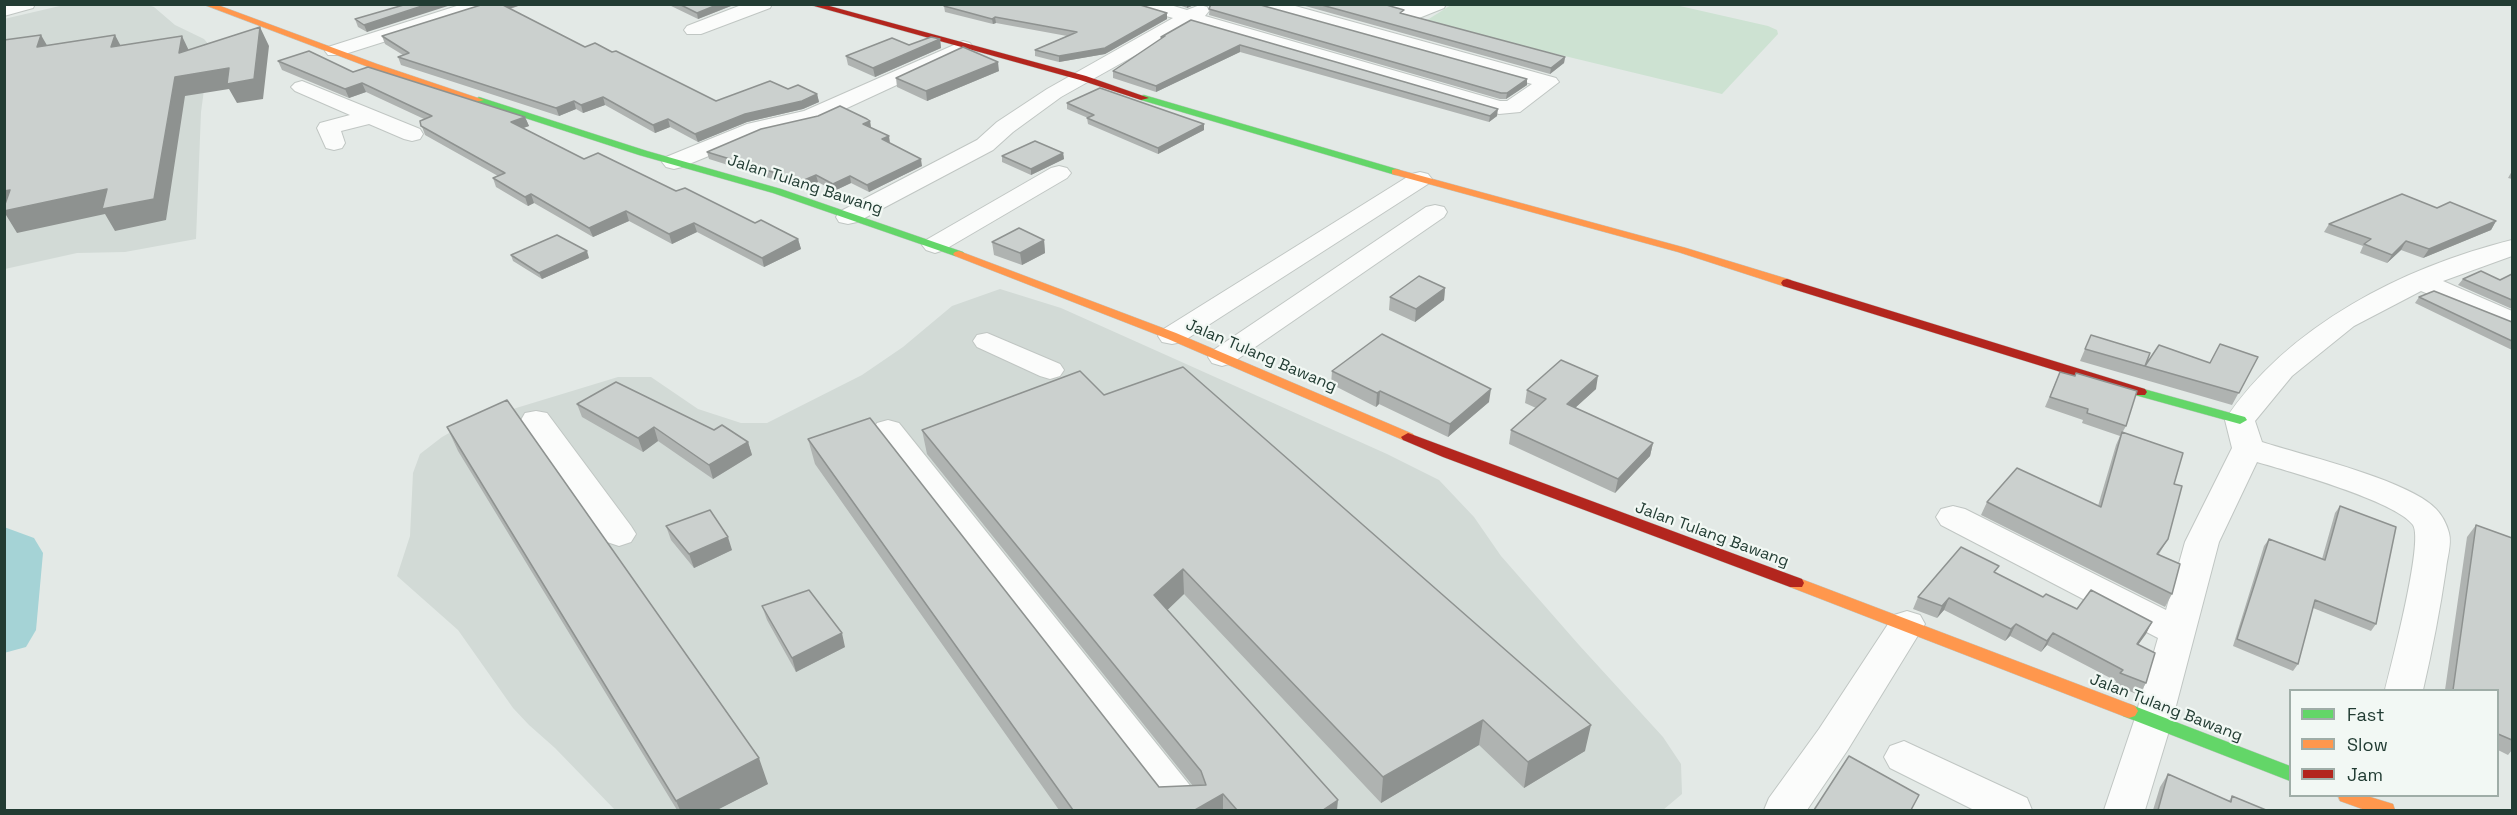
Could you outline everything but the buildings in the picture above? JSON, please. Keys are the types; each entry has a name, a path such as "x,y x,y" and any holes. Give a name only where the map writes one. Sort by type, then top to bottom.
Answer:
{"street":[{"path":"4,10 26,4"},
{"name":"Jalan Tulang Bawang","path":"206,4 335,51 552,124 777,191 934,245 1172,336 1490,470 1907,624 2289,774"},
{"path":"335,51 484,4"},
{"path":"693,30 763,4"},
{"path":"811,4 1083,78 1188,112 1420,179 1682,250 2107,382 2244,434 2390,495 2423,515 2433,531 2422,604 2404,689"},
{"path":"1145,4 1499,108 1512,107 1550,83 1265,4"},
{"path":"848,217 985,145 1005,127 1054,93 1213,4"},
{"path":"1390,4 1419,12 1437,4"},
{"path":"674,162 755,129 806,118 963,47"},
{"path":"302,87 412,134"},
{"path":"334,143 328,128 372,116"},
{"path":"934,245 1059,173"},
{"path":"1172,336 1420,179"},
{"path":"1222,357 1435,212"},
{"path":"2124,810 2153,721 2202,542 2244,434 2282,370 2344,320 2460,265 2512,248"},
{"path":"2422,282 2512,321"},
{"path":"987,341 1050,370"},
{"path":"536,420 619,534"},
{"path":"888,430 1185,810"},
{"path":"1953,517 2178,632"},
{"path":"1784,810 1833,740 1907,624"},
{"path":"1904,757 2012,810"}],"shaded area":[{"path":"64,5 148,5 154,7 175,25 204,39 210,46 201,112 196,239 125,252 77,253 5,269 4,19"},
{"path":"1000,289 1061,308 1387,454 1439,480 1474,517 1501,556 1663,737 1681,764 1682,794 1663,810 615,810 513,708 458,630 397,576 410,536 413,473 420,454 442,437 467,423 618,377 651,377 698,409 741,423 767,423 862,375 903,347 952,306"}],"green space":[{"path":"1671,4 1768,26 1777,30 1778,34 1722,94 1424,22 1451,5"}],"waterway":[{"path":"4,548 13,553 4,630"}],"traffic: fast":[{"path":"1144,98 1396,172"},
{"path":"479,100 643,153 777,191 959,254"},
{"path":"2140,392 2240,420"},
{"path":"2129,711 2289,774"}],"traffic: slow":[{"path":"206,4 374,66 479,100"},
{"path":"1396,172 1682,250 1787,283"},
{"path":"959,254 1172,336 1408,437"},
{"path":"1796,583 2129,711"},
{"path":"2350,797 2386,810"}],"traffic: jam":[{"path":"811,4 1083,78 1144,98"},
{"path":"1787,283 2140,392"},
{"path":"1408,437 1448,454 1796,583"}]}
